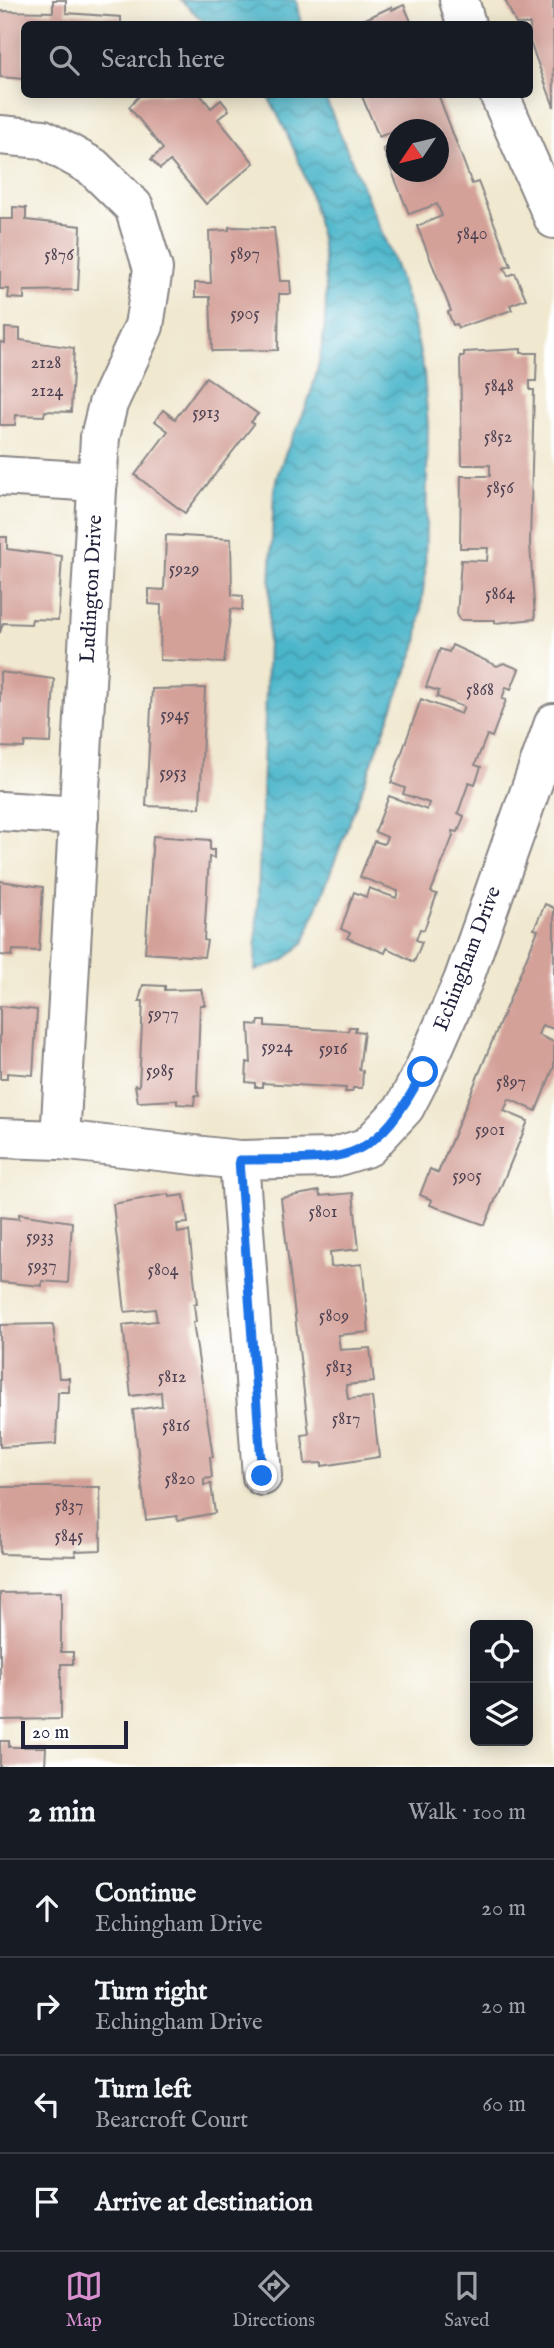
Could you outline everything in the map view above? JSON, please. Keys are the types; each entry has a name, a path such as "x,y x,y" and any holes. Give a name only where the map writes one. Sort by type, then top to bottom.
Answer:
{"street":[{"path":"459,0 465,21"},
{"path":"501,98 552,207"},
{"name":"Ludington Drive","path":"0,135 43,139 93,167 135,207 153,269 144,326 106,415 100,437 60,1140"},
{"path":"0,476 98,482"},
{"name":"Echingham Drive","path":"0,1138 60,1140 239,1160 332,1158 368,1147 405,1107 463,981 554,723"},
{"path":"0,811 79,816"},
{"path":"239,1160 262,1476"}],"water":[{"path":"181,0 296,0 300,21 203,21"},
{"path":"269,98 325,98 393,259 411,311 424,372 428,427 425,574 417,644 304,942 283,961 255,971 274,489 307,404 319,364 325,324 326,284 322,245 302,168"}],"building":[{"path":"53,0 66,0 66,13 121,17 121,21 21,21 21,79 0,77 0,11 53,12"},
{"path":"505,0 553,0 554,107 533,50 533,21 515,21"},
{"path":"404,5 411,21 361,21 391,7 392,10"},
{"path":"137,98 203,98 211,108 221,100 229,110 218,119 254,163 206,204 170,161 160,169 151,159 163,149 129,107"},
{"path":"363,98 440,98 447,119 386,119 386,134 379,137"},
{"path":"449,123 472,184 478,182 511,266 504,268 508,276 515,273 526,299 510,305 512,310 458,328 457,324 453,325 448,312 451,311 417,226 442,216 437,204 409,214 396,182 449,182"},
{"path":"13,207 26,208 26,220 81,226 78,290 24,291 24,299 8,298 9,289 0,289 0,219 13,219"},
{"path":"229,227 274,228 280,281 290,281 291,294 279,294 278,350 212,351 210,297 195,297 195,283 211,283 209,231 229,230"},
{"path":"5,328 20,329 20,340 74,348 71,412 45,411 44,416 16,415 15,425 0,425 0,342 5,343"},
{"path":"521,349 521,353 537,353 536,381 530,381 530,390 534,390 530,544 535,619 495,623 495,620 460,620 457,616 461,560 487,561 488,548 460,548 461,476 490,476 490,465 462,465 460,356 464,356 464,352"},
{"path":"206,377 258,414 251,422 254,424 185,513 135,475 168,431 155,421 163,410 175,419"},
{"path":"166,535 231,539 232,595 243,596 242,610 231,609 224,663 160,660 161,605 149,604 149,589 164,590"},
{"path":"0,537 7,537 7,549 62,556 58,620 32,619 31,624 3,623 0,633"},
{"path":"452,645 497,666 504,663 519,669 511,689 506,687 502,699 506,700 492,737 487,735 475,765 481,767 475,784 469,782 458,813 464,816 458,832 452,831 453,836 431,892 437,894 424,930 420,929 416,940 422,942 414,962 387,948 385,953 347,938 350,933 341,929 354,892 366,897 369,888 396,898 398,891 360,877 374,841 384,844 387,837 375,832 389,796 427,810 429,803 403,794 405,788 391,783 421,699 461,714 464,707 437,697 439,691 426,687 440,649 449,652"},
{"path":"0,672 54,679 51,743 25,742 24,748 0,747"},
{"path":"205,688 200,808 146,806 152,689"},
{"path":"153,836 210,840 210,850 214,850 214,858 209,857 204,940 207,941 204,957 145,953"},
{"path":"0,881 43,887 39,951 13,950 12,956 0,955"},
{"path":"545,904 554,908 554,1029 542,1025 538,1035 554,1042 554,1067 536,1111 509,1099 504,1111 528,1121 485,1225 430,1205 432,1200 420,1195 430,1169 438,1173 538,930 534,929"},
{"path":"143,985 165,986 165,990 201,989 205,1005 200,1005 199,1096 195,1095 194,1105 177,1104 177,1100 138,1102 135,1085 139,1086 143,1001 139,1001"},
{"path":"0,1006 37,1010 33,1075 7,1073 7,1079 0,1079"},
{"path":"259,1021 265,1021 265,1026 348,1031 349,1027 356,1027 355,1031 364,1032 359,1070 363,1071 362,1088 345,1092 346,1088 262,1083 262,1087 255,1087 255,1083 246,1082 247,1062 251,1063 249,1024 258,1025"},
{"path":"319,1191 320,1196 353,1193 359,1249 330,1252 331,1267 362,1264 369,1332 338,1335 340,1350 370,1348 374,1382 346,1385 348,1399 372,1397 379,1457 322,1466 322,1463 305,1464 302,1435 309,1434 281,1198"},
{"path":"169,1194 169,1197 184,1195 188,1223 177,1224 178,1233 189,1231 197,1304 194,1304 196,1322 193,1322 213,1457 210,1457 212,1478 204,1479 204,1485 211,1484 215,1513 178,1520 177,1516 146,1520 133,1410 162,1406 161,1392 131,1396 123,1325 157,1321 155,1309 125,1312 113,1204"},
{"path":"19,1214 72,1222 68,1283 42,1281 42,1286 0,1282 0,1217 19,1219"},
{"path":"53,1324 59,1378 69,1378 69,1392 58,1392 56,1444 0,1447 0,1325"},
{"path":"0,1487 100,1487 101,1550 75,1551 76,1556 0,1554"},
{"path":"61,1592 61,1652 73,1652 73,1664 61,1664 61,1719 0,1720 0,1593"},
{"path":"0,1741 9,1741 9,1747 46,1747 45,1767 0,1767"}],"route":[{"path":"262,1476 239,1160 332,1158 368,1147 405,1107 423,1072"}]}
